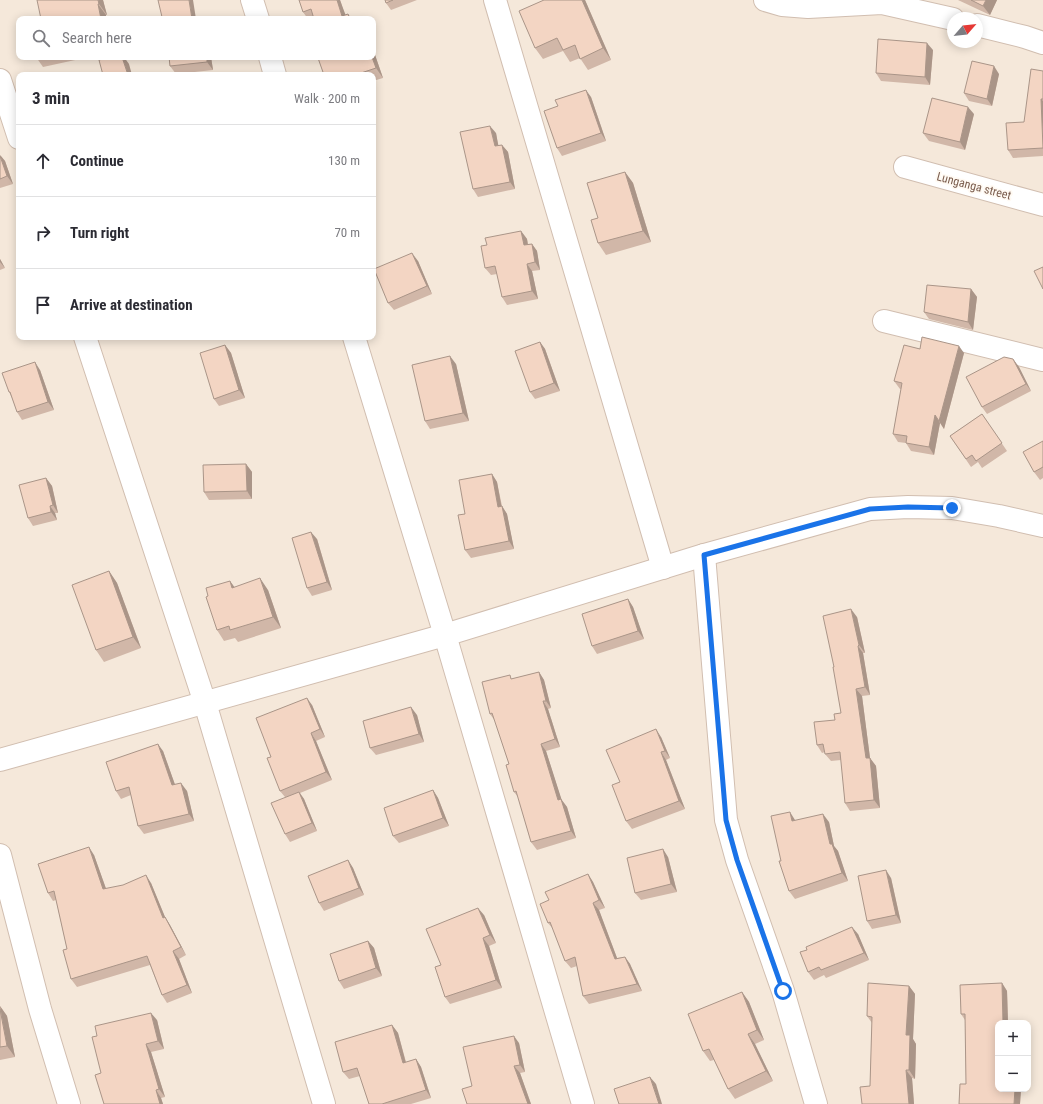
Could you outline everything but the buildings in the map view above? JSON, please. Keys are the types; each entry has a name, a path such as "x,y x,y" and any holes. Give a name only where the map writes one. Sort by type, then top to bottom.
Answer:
{"street":[{"path":"252,0 257,16"},
{"path":"495,0 663,568"},
{"path":"765,0 782,5 808,7 882,3 947,18"},
{"path":"983,26 1043,43"},
{"path":"271,60 274,72"},
{"path":"0,80 16,129"},
{"name":"Lunganga street","path":"905,167 1043,205"},
{"path":"884,321 1043,360"},
{"path":"85,340 205,703 324,1104"},
{"path":"355,340 445,635 582,1104"},
{"path":"0,760 445,635 704,555 870,509 908,507 952,508 999,516 1043,526"},
{"path":"704,555 726,820 737,860 783,991 816,1104"},
{"path":"0,855 40,1009 69,1104"}],"shaded area":[{"path":"0,0 1043,0 1043,1104 0,1104"}],"route":[{"path":"783,991 737,860 726,820 704,555 870,509 908,507 952,508"}]}
